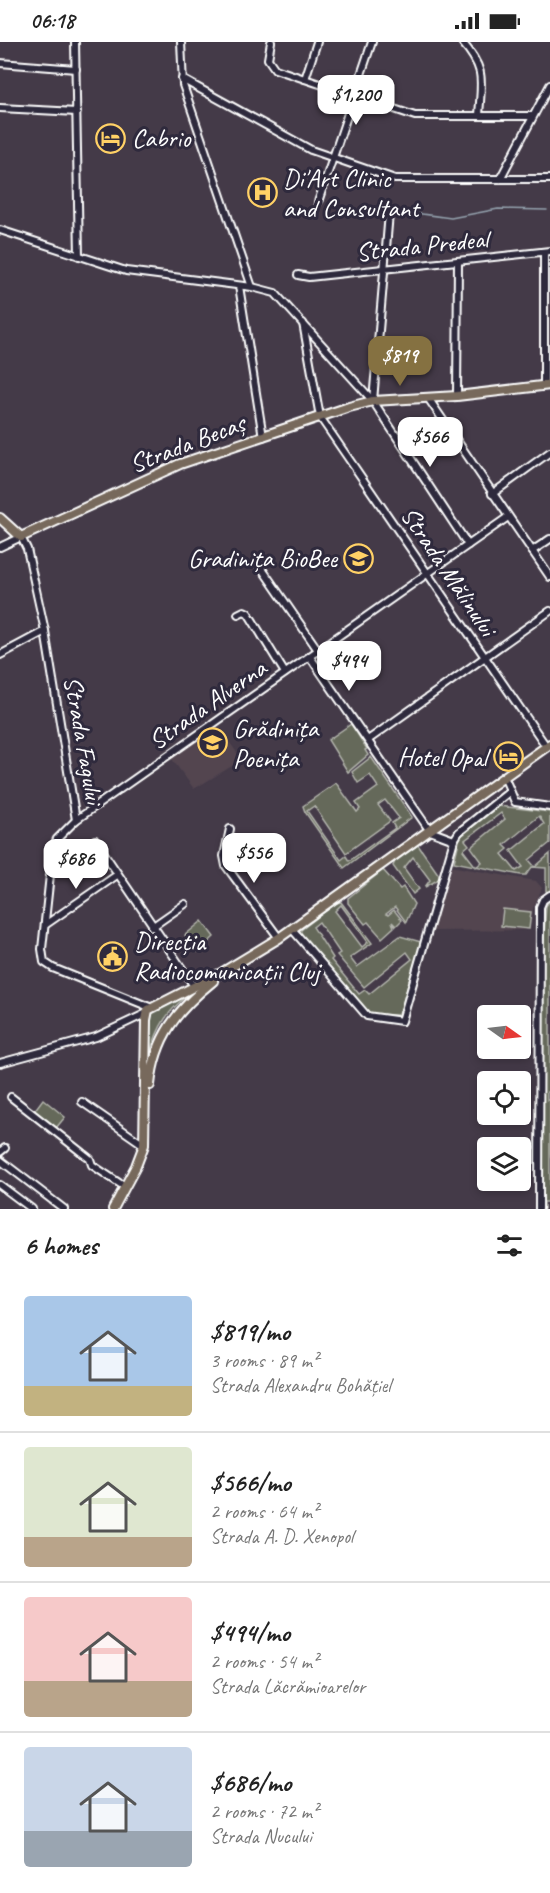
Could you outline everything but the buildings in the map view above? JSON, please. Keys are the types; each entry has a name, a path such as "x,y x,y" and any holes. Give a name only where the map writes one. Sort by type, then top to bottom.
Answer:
{"main road":[{"name":"Strada Becaș","path":"21,537 180,464 373,401 457,396 547,385"},
{"name":"Strada Fagului","path":"0,518 21,537"},
{"path":"113,1209 144,1145 149,1010 223,972 279,938 548,745"},
{"path":"146,1117 153,1070 167,1030 184,1004 223,972"}],"street":[{"path":"75,42 79,256"},
{"path":"181,42 183,79 252,287"},
{"path":"271,42 270,63 275,69 415,116 532,116"},
{"path":"305,79 317,42"},
{"path":"318,202 372,42"},
{"path":"462,42 477,58 481,69 479,116"},
{"path":"0,63 76,69"},
{"path":"183,79 301,144 333,158 400,180 550,179"},
{"path":"500,179 550,85"},
{"path":"0,108 77,112"},
{"path":"373,401 389,213"},
{"path":"0,230 126,271 252,287 275,293 373,401 468,545"},
{"path":"547,251 547,385"},
{"name":"Strada Predeal","path":"298,275 309,277 547,251"},
{"path":"457,396 458,261"},
{"path":"239,286 262,437"},
{"path":"303,323 320,417"},
{"path":"428,398 550,577"},
{"name":"Strada Mălinului","path":"320,417 484,658 548,745"},
{"path":"492,494 550,452"},
{"name":"Strada Alverna","path":"76,820 508,517"},
{"path":"0,547 21,537"},
{"name":"Strada Fagului","path":"21,537 27,549 45,631 76,820 55,842 42,952 46,963 149,1010"},
{"path":"532,551 550,539"},
{"path":"258,563 318,650"},
{"path":"238,614 244,611 248,613 285,673"},
{"path":"368,740 550,611"},
{"path":"0,655 45,631"},
{"path":"310,657 430,831 454,840"},
{"path":"292,929 367,1016 402,1021 454,840 459,832 509,792 511,771"},
{"path":"501,779 508,784 509,792 518,803 550,807"},
{"path":"230,830 224,856 226,866 279,938"},
{"path":"95,840 194,986"},
{"path":"45,925 117,875"},
{"path":"539,1209 540,907 543,900 550,895"},
{"path":"152,927 184,903"},
{"path":"0,1063 96,1037 149,1010"},
{"path":"11,1097 90,1159 92,1165 125,1186"},
{"path":"82,1102 144,1145"},
{"path":"0,1160 64,1209"},
{"path":"0,1185 32,1209"}],"shaded area":[{"name":"Grădinița Poenița","path":"219,727 242,760 194,789 171,758"},
{"path":"450,866 536,881 542,888 533,909 530,930 432,931"}],"green space":[{"path":"351,724 367,749 365,750 368,755 348,772 328,740"},
{"path":"371,757 412,817 344,868 303,806 336,783 357,812 360,809 356,803 378,787 370,775 358,783 352,772","holes":["385,800 399,818 392,823 395,828 349,861 346,856 341,860 307,811 314,806 346,853 390,821 378,805"]},
{"path":"498,806 550,812 550,843 529,860 535,867 550,854 550,893 546,891 546,868 532,867 526,875 521,875 477,866 482,862 471,847 505,819 501,813 465,840 469,845 463,850 475,866 454,862 460,837","holes":["539,816 544,824 511,851 523,867 516,871 502,854 508,849 504,845"]},
{"path":"418,845 441,878 425,887 430,880 413,857 404,868 419,889 413,894 393,866 395,861"},
{"path":"383,870 400,889 403,887 414,904 406,922 395,907 386,914 394,910 402,920 396,926 392,922 394,927 382,938 368,922 365,924 348,903 348,898"},
{"path":"550,900 550,1092 547,1092 547,1100 550,1100 550,1202 544,1202 544,1209 540,1209 542,966 546,906"},
{"path":"341,902 372,943 350,958 357,967 400,936 421,942 399,1015 368,1014 300,936 301,930 336,903","holes":["341,905 368,942 362,947 335,911","319,922 340,953 337,955 364,987 407,952 412,959 369,994 365,990 359,994 331,960 333,958 313,927"]},
{"path":"503,909 531,912 529,929 501,926"},
{"path":"202,921 214,937 198,952 185,935"},
{"path":"196,988 177,1004 165,1019 148,1059 151,1013"},
{"path":"43,1099 65,1117 56,1128 34,1111"}],"waterway":[{"path":"400,211 451,218 498,209 547,210"}],"place":[{"name":"Cabrio","path":"111,138"},
{"name":"Di'Art Clinic and Consultant","path":"262,193"},
{"name":"Gradinița BioBee","path":"358,558"},
{"name":"Grădinița Poenița","path":"212,743"},
{"name":"Hotel Opal","path":"508,757"},
{"name":"Direcția Radiocomunicații Cluj","path":"113,956"}]}
